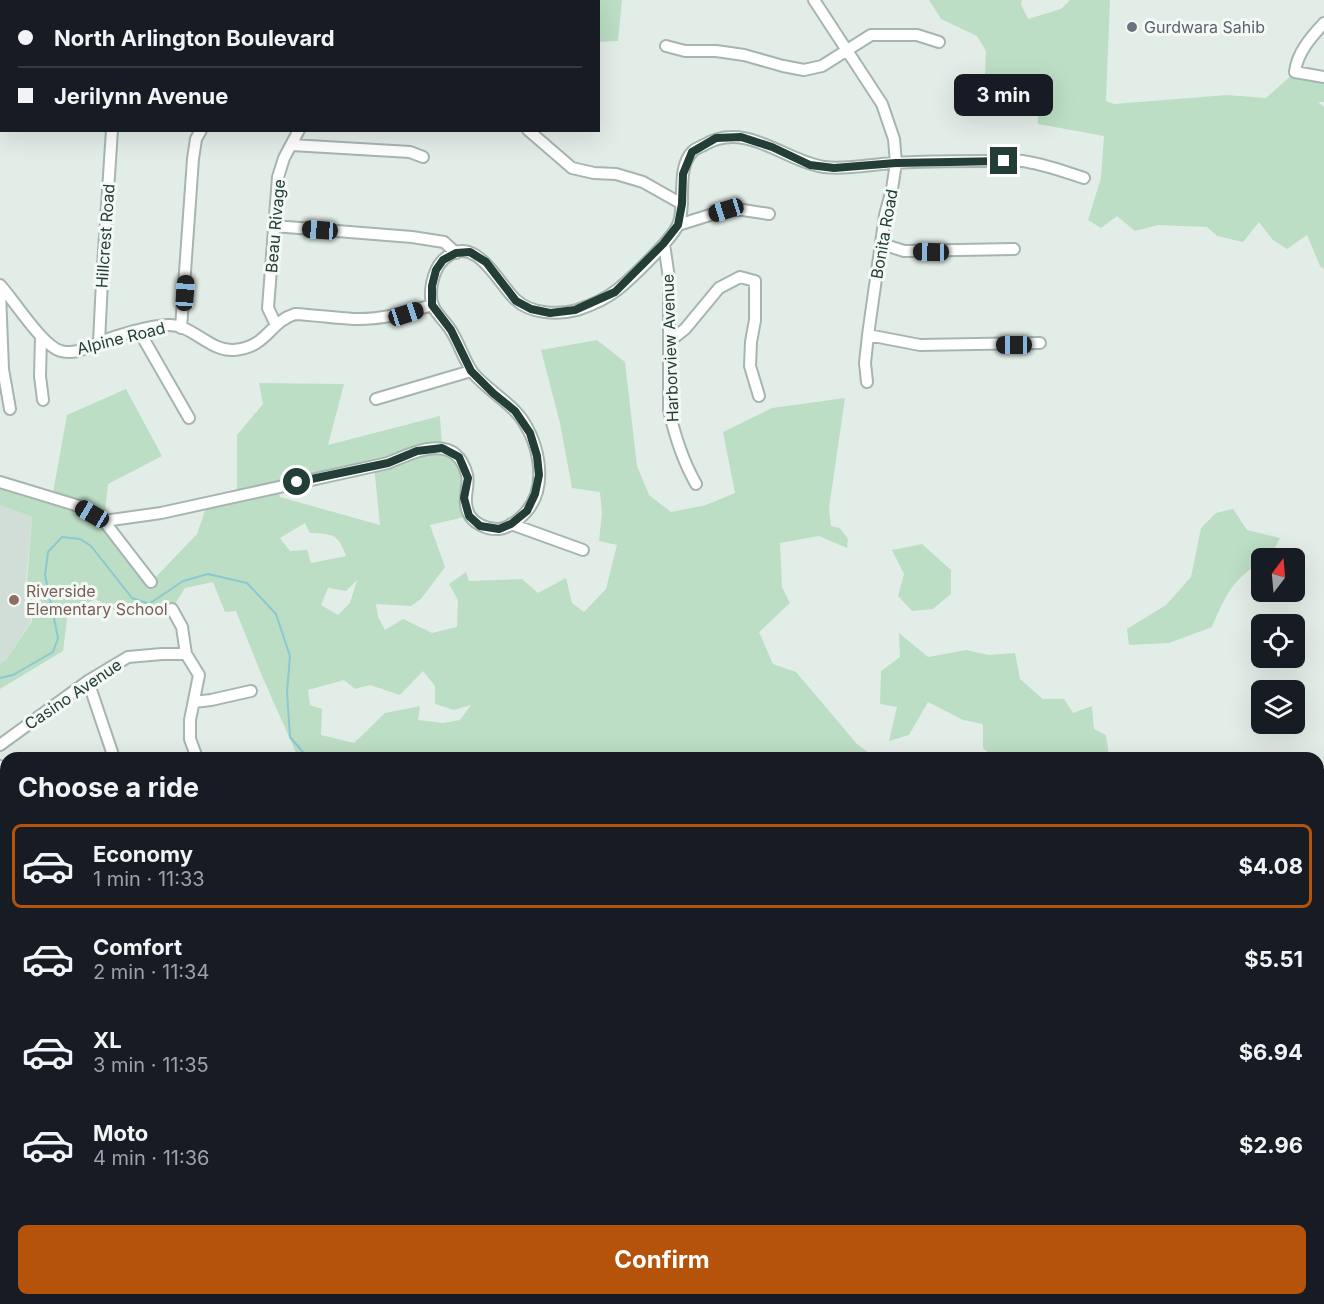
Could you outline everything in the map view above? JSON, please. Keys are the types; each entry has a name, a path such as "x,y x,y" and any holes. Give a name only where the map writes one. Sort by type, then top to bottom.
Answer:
{"street":[{"name":"Bonita Road","path":"814,0 882,104 894,140 896,163 885,215 867,335 865,363 867,382"},
{"path":"1324,23 1313,34 1296,61 1294,72 1324,77"},
{"path":"666,46 685,51 716,51 744,55 804,70 822,66 872,35 917,35 939,42"},
{"name":"Hillcrest Road","path":"99,342 112,132"},
{"path":"182,328 193,159 196,139 200,132"},
{"name":"Beau Rivage","path":"276,325 268,308 278,177 284,158 298,132"},
{"path":"530,132 572,168 594,173 616,174 643,182 682,204"},
{"path":"104,521 161,513 388,463 417,451 442,448 459,457 468,478 464,498 469,516 480,526 499,529 511,524 527,511 535,494 539,475 537,456 530,433 515,411 471,371 451,330 432,305 432,286 436,270 443,260 456,253 470,252 486,262 516,301 531,309 550,313 575,310 615,292 663,244 678,225 682,204 683,174 692,152 716,138 741,137 772,147 810,165 834,168 896,163 1026,161 1084,178"},
{"path":"292,145 410,152 423,157"},
{"path":"678,225 726,210 769,214"},
{"path":"274,226 412,237 444,242 456,253"},
{"name":"Harborview Avenue","path":"663,244 669,278 669,410 685,465 696,484"},
{"path":"882,244 904,251 1014,249"},
{"path":"670,340 685,329 719,288 740,277 755,281 755,320 750,366 759,396"},
{"name":"Alpine Road","path":"0,285 41,336 59,351 74,352 89,349 99,342 168,324 232,351 250,347 265,339 276,325 286,317 295,314 354,319 406,314 432,305"},
{"path":"0,293 3,369 10,409"},
{"path":"139,331 189,418"},
{"path":"867,335 920,345 1040,343"},
{"path":"41,336 40,376 43,400"},
{"path":"376,399 471,371"},
{"path":"0,482 79,507 104,521 151,582"},
{"path":"511,524 583,550"},
{"path":"172,609 182,627 186,654 199,675 189,720 190,739 195,752"},
{"name":"Casino Avenue","path":"0,745 88,681 128,657 186,654"},
{"path":"88,681 112,752"},
{"path":"194,702 251,691"}],"shaded area":[{"name":"Riverside Elementary School","path":"0,505 32,517 26,579 31,621 6,660 0,664"}],"green space":[{"path":"600,0 622,0 618,41 600,42"},
{"path":"929,0 1022,0 1021,4 1028,19 1061,9 1070,0 1110,0 1106,101 1114,104 1227,95 1266,98 1295,72 1324,77 1324,102 1318,102 1324,107 1324,269 1320,266 1307,235 1287,249 1273,240 1259,222 1243,242 1217,236 1207,227 1158,225 1135,231 1117,216 1101,228 1088,220 1101,178 1104,136 1038,124 1037,95 984,96 986,51 977,36 941,19"},
{"path":"597,340 625,362 637,466 649,495 671,512 706,505 735,493 723,432 772,408 845,398 829,508 831,526 840,528 848,539 847,548 819,536 780,543 782,587 790,603 759,632 773,664 796,672 857,744 867,752 296,752 236,611 225,612 213,582 185,588 172,609 122,615 96,599 68,611 63,651 0,689 0,664 6,660 32,621 27,579 32,517 0,505 0,482 52,498 67,415 126,389 162,456 108,484 104,521 151,582 197,534 208,502 237,491 237,435 263,404 259,383 344,384 328,445 440,416 442,448 459,457 469,516 430,525 445,567 421,599 411,606 376,604 378,617 385,630 403,619 432,633 457,627 458,600 449,584 466,572 469,581 522,579 538,593 566,578 572,603 584,612 606,589 617,545 599,541 602,513 600,492 572,488 560,423 541,350","holes":["374,466 380,525 280,497 278,487","305,523 310,533 329,535 337,539 346,556 311,563 307,550 290,551 280,538","357,580 350,603 338,615 321,605 328,588 346,591","423,671 435,686 435,704 454,710 471,705 460,720 443,723 418,720 420,706 385,713 354,743 321,735 322,709 310,705 308,690 344,680 355,689 370,685 400,695"]},
{"path":"1233,509 1247,530 1280,538 1275,548 1251,548 1251,569 1230,590 1212,627 1169,643 1129,645 1127,629 1166,605 1191,577 1201,528 1216,513"},
{"path":"922,544 951,570 951,594 933,609 912,611 898,596 904,574 892,550"},
{"path":"899,633 928,657 966,650 989,655 1015,653 1020,679 1043,699 1064,699 1073,713 1092,706 1094,729 1106,735 1108,752 987,752 983,748 983,724 963,720 928,702 909,735 889,741 897,707 880,704 881,671 900,657"}],"waterway":[{"path":"0,678 13,675 53,652 58,638 45,575 48,552 62,537 80,539 91,546 132,598 149,604 183,581 208,574 247,583 276,614 290,656 287,692 290,737 303,752"}],"place":[{"name":"Gurdwara Sahib","path":"1132,27"},
{"name":"Riverside Elementary School","path":"14,600"}],"route":[{"path":"297,482 388,463 417,451 442,448 459,457 468,478 464,498 469,516 480,526 499,529 511,524 527,511 535,494 539,475 537,456 530,433 515,411 471,371 451,330 432,305 432,286 436,270 443,260 456,253 470,252 486,262 516,301 531,309 550,313 575,310 615,292 663,244 678,225 682,204 683,174 692,152 716,138 741,137 772,147 810,165 834,168 896,163 1004,161"}]}
